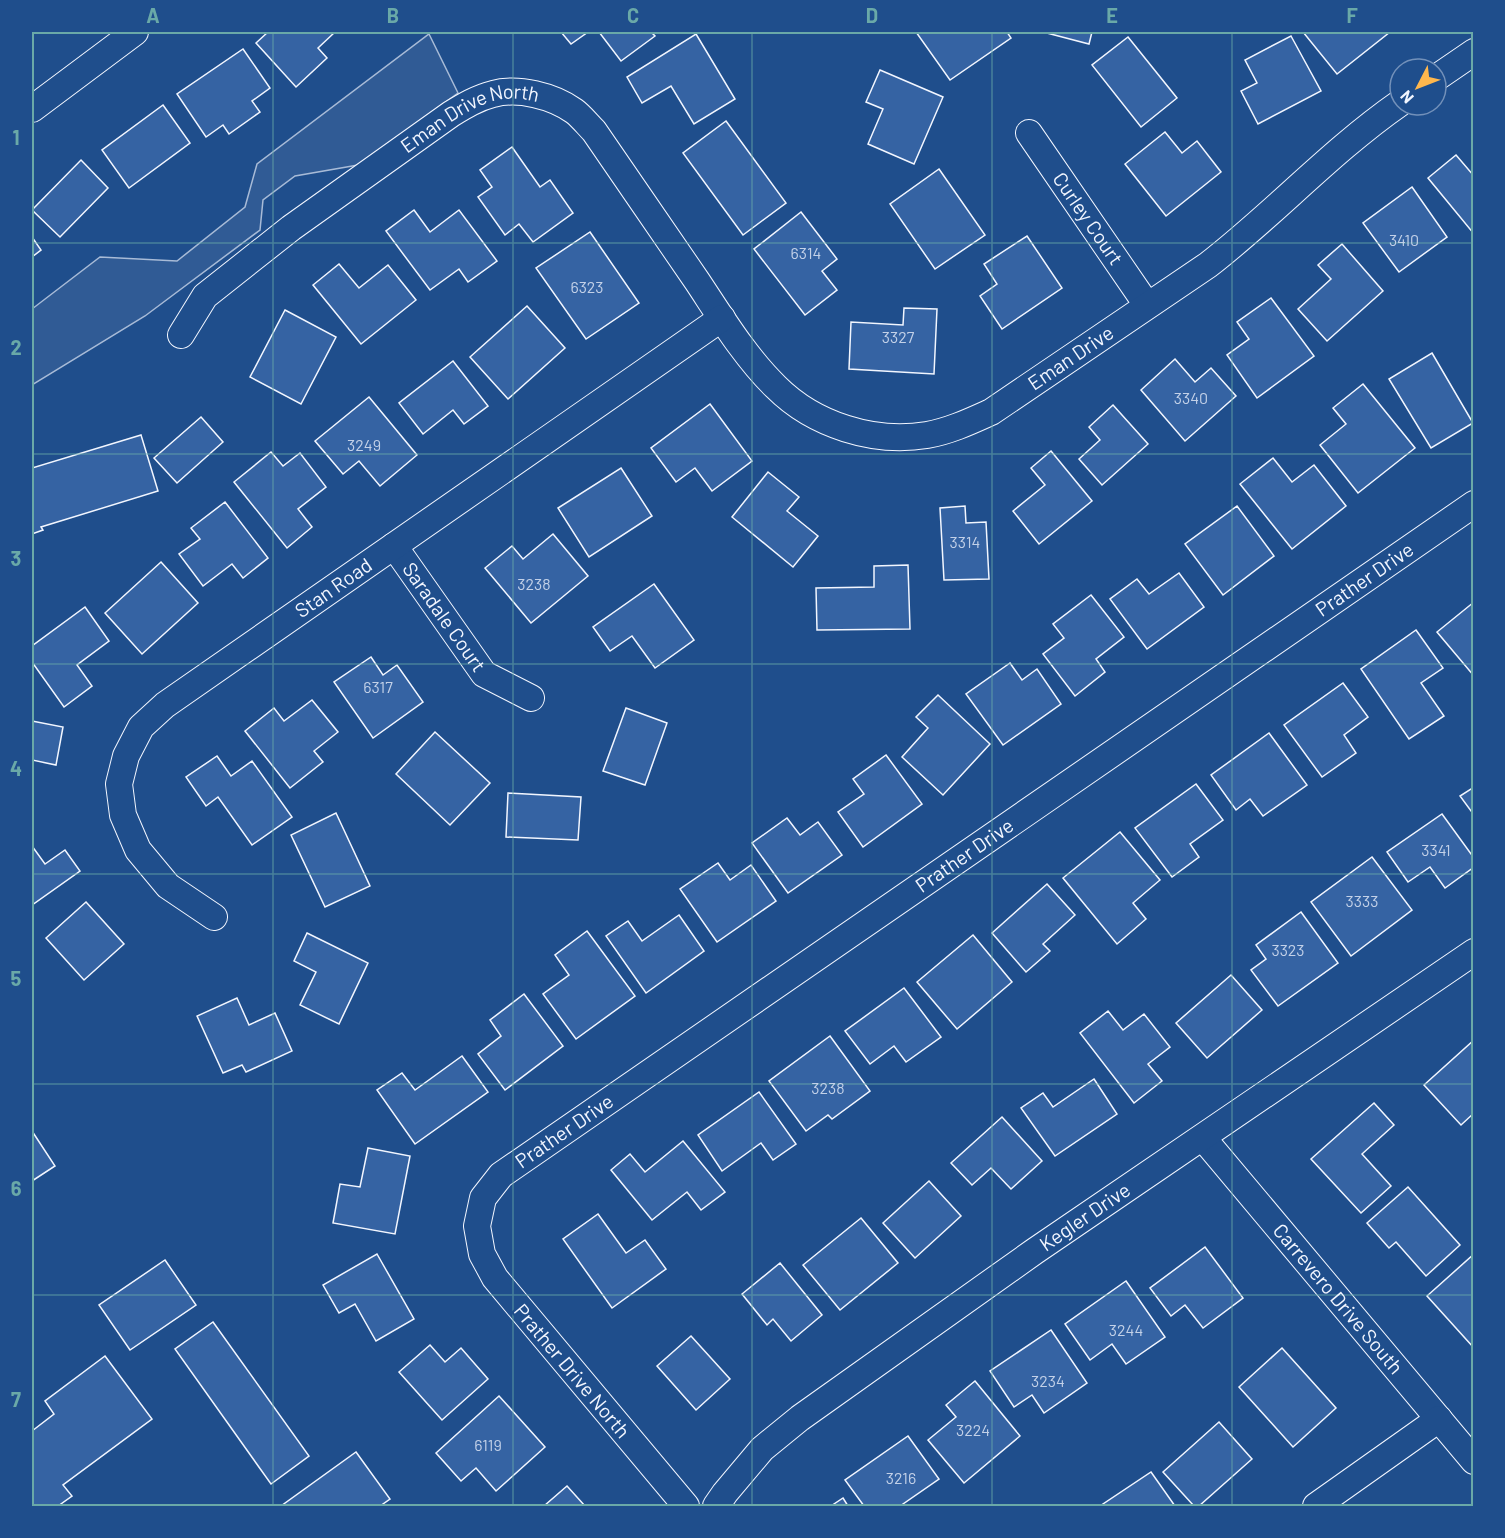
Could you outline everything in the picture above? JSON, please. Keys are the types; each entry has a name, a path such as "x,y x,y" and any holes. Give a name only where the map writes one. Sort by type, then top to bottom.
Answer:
{"street":[{"path":"32,108 135,32"},
{"path":"1448,70 1473,52"},
{"name":"Eman Drive North","path":"181,335 205,296 291,228 472,101 495,93 521,92 547,98 573,110 594,131 722,318"},
{"name":"Eman Drive","path":"722,318 776,387 802,409 833,425 894,437 927,435 958,427 991,412 1208,265 1240,240 1349,140 1388,112"},
{"name":"Curley Court","path":"1029,133 1147,305"},
{"name":"Stan Road","path":"214,917 168,886 138,850 123,815 118,784 126,756 141,727 165,705 722,318"},
{"name":"Prather Drive","path":"477,1226 483,1198 501,1174 1473,504"},
{"name":"Saradale Court","path":"394,546 484,674 531,698"},
{"name":"Kegler Drive","path":"716,1506 762,1449 800,1418 1035,1251 1473,952"},
{"name":"Carrevero Drive South","path":"1203,1137 1473,1461"},
{"name":"Prather Drive North","path":"477,1226 482,1254 495,1278 686,1506"},
{"path":"1316,1506 1439,1419"}],"shaded area":[{"path":"429,34 458,93 358,165 295,176 263,200 260,230 145,316 32,385 32,309 100,257 177,261 245,207 257,164"}],"building":[{"path":"268,32 335,32 318,48 327,58 296,87 256,43"},
{"path":"561,32 588,32 571,44"},
{"path":"599,32 651,32 655,36 621,61"},
{"path":"916,32 1007,32 1011,38 950,80"},
{"path":"1043,32 1092,32 1089,44"},
{"path":"1303,32 1390,32 1337,74"},
{"path":"696,34 735,99 694,124 671,86 642,103 627,77"},
{"path":"1291,36 1321,91 1258,124 1241,91 1257,83 1245,60"},
{"path":"1128,37 1177,98 1141,127 1092,65"},
{"path":"243,49 270,88 252,101 260,112 229,134 223,125 206,137 177,94"},
{"path":"880,70 943,97 914,164 868,144 883,109 866,102"},
{"path":"163,105 190,143 129,188 102,150"},
{"path":"726,121 786,203 743,235 683,153"},
{"path":"1165,132 1182,153 1197,141 1221,172 1166,216 1125,164"},
{"path":"512,147 540,187 550,180 573,213 533,242 519,224 505,235 478,197 492,187 480,170"},
{"path":"1456,155 1474,176 1474,234 1428,178"},
{"path":"81,160 108,188 60,237 32,210"},
{"path":"939,169 985,235 935,269 890,204"},
{"path":"1412,187 1447,237 1399,272 1363,223"},
{"path":"414,210 430,232 459,210 497,261 468,282 459,269 430,290 386,231"},
{"path":"801,212 837,259 822,271 837,290 805,315 754,249"},
{"path":"590,232 639,303 586,339 536,268"},
{"path":"1027,236 1062,288 1002,329 980,296 997,284 984,264"},
{"path":"32,237 41,250 32,257"},
{"path":"1342,244 1383,291 1327,341 1298,309 1331,279 1318,265"},
{"path":"339,264 359,288 388,265 416,300 361,344 313,285"},
{"path":"1271,298 1314,356 1257,398 1227,355 1249,339 1237,322"},
{"path":"527,306 565,348 508,399 470,357"},
{"path":"904,308 937,309 934,374 849,369 851,322 903,325"},
{"path":"285,310 336,337 301,404 250,377"},
{"path":"1432,353 1473,423 1431,448 1389,379"},
{"path":"1175,359 1195,382 1211,368 1236,396 1185,441 1141,390"},
{"path":"453,361 488,406 464,424 453,410 423,434 399,403"},
{"path":"1363,384 1415,448 1358,493 1320,445 1346,424 1333,408"},
{"path":"369,397 417,455 380,486 359,461 343,474 315,441"},
{"path":"710,404 752,461 712,491 695,468 676,482 651,448"},
{"path":"1113,405 1148,444 1102,485 1079,459 1100,440 1089,427"},
{"path":"201,417 223,442 177,483 154,458"},
{"path":"141,435 158,491 41,527 43,530 32,534 32,468"},
{"path":"1051,451 1092,501 1039,544 1013,511 1045,485 1031,468"},
{"path":"271,452 283,466 300,453 326,487 298,509 312,527 287,548 234,482"},
{"path":"1273,458 1292,482 1314,465 1346,506 1292,549 1240,484"},
{"path":"621,468 652,516 589,557 558,508"},
{"path":"768,472 799,497 787,511 818,536 793,567 732,517"},
{"path":"225,502 268,558 243,578 232,564 203,586 179,554 200,539 191,528"},
{"path":"965,506 966,523 986,522 989,579 944,580 940,508"},
{"path":"1237,506 1274,556 1223,595 1185,544"},
{"path":"553,534 588,576 531,623 485,568 512,546 523,559"},
{"path":"161,562 198,603 142,654 105,613"},
{"path":"908,565 910,629 817,630 816,588 874,587 874,566"},
{"path":"1179,573 1204,607 1147,649 1110,599 1137,579 1149,594"},
{"path":"654,584 694,640 655,668 632,636 610,651 593,627"},
{"path":"1091,595 1124,637 1096,659 1105,672 1075,696 1043,654 1064,638 1053,624"},
{"path":"1474,602 1474,676 1437,632"},
{"path":"85,607 109,641 77,665 92,686 64,707 32,662 32,646"},
{"path":"1416,630 1443,668 1421,683 1444,716 1409,739 1361,669"},
{"path":"371,657 383,675 397,665 423,702 373,738 334,682"},
{"path":"1010,663 1022,680 1037,669 1061,704 1003,745 966,694"},
{"path":"1343,683 1368,717 1344,735 1356,753 1322,777 1284,725"},
{"path":"938,695 990,744 943,795 902,757 928,728 916,717"},
{"path":"312,700 338,732 314,751 323,762 290,788 245,731 274,708 284,721"},
{"path":"626,708 667,723 645,785 603,771"},
{"path":"32,721 63,727 56,765 32,760"},
{"path":"435,732 490,783 450,825 396,774"},
{"path":"1269,733 1307,785 1263,816 1250,799 1236,810 1211,775"},
{"path":"886,755 922,804 863,847 838,812 864,794 853,779"},
{"path":"217,756 231,776 252,761 292,817 252,845 218,797 206,806 186,777"},
{"path":"1196,784 1223,820 1190,844 1199,857 1172,877 1135,828"},
{"path":"1474,787 1474,815 1460,796"},
{"path":"508,793 581,797 578,840 506,837"},
{"path":"336,813 370,886 325,907 291,835"},
{"path":"1442,814 1474,858 1474,867 1445,888 1430,867 1408,882 1387,852"},
{"path":"787,818 800,835 818,822 842,855 788,893 752,843"},
{"path":"1120,832 1160,880 1133,903 1146,919 1117,944 1063,878"},
{"path":"32,846 45,864 65,850 80,871 32,905"},
{"path":"1372,857 1412,910 1351,956 1311,902"},
{"path":"718,863 730,880 751,865 776,901 717,942 680,889"},
{"path":"1047,884 1075,915 1043,944 1050,951 1026,972 992,933"},
{"path":"86,902 124,944 84,980 46,938"},
{"path":"1301,912 1338,963 1278,1006 1251,970 1266,959 1256,945"},
{"path":"679,915 704,951 646,993 606,936 628,921 642,941"},
{"path":"587,931 635,996 576,1039 543,994 569,975 555,955"},
{"path":"307,933 368,963 339,1024 300,1005 316,972 294,961"},
{"path":"973,935 1012,982 957,1029 917,982"},
{"path":"1231,975 1262,1010 1207,1058 1176,1023"},
{"path":"904,988 941,1037 906,1062 894,1046 870,1064 845,1031"},
{"path":"524,994 563,1046 505,1090 478,1054 501,1036 490,1020"},
{"path":"237,998 249,1025 275,1013 292,1051 246,1072 242,1065 223,1073 197,1016"},
{"path":"1108,1011 1123,1030 1144,1014 1170,1047 1148,1064 1162,1081 1134,1103 1080,1033"},
{"path":"830,1036 870,1091 832,1119 828,1115 806,1131 769,1081"},
{"path":"1474,1040 1474,1113 1461,1125 1424,1085"},
{"path":"462,1056 488,1092 415,1144 377,1090 402,1073 415,1090"},
{"path":"1094,1079 1117,1114 1055,1156 1021,1108 1043,1093 1053,1107"},
{"path":"759,1092 796,1144 773,1160 761,1143 722,1171 698,1135"},
{"path":"1374,1103 1394,1125 1362,1154 1391,1186 1361,1213 1311,1159"},
{"path":"1002,1117 1042,1161 1011,1189 991,1168 972,1185 951,1163"},
{"path":"32,1131 55,1166 32,1181"},
{"path":"683,1141 725,1192 701,1210 687,1192 652,1220 611,1170 630,1154 645,1172"},
{"path":"368,1148 410,1156 395,1234 333,1223 340,1184 360,1187"},
{"path":"929,1181 961,1216 915,1258 883,1223"},
{"path":"1408,1187 1460,1245 1426,1276 1396,1242 1389,1248 1367,1223"},
{"path":"598,1214 626,1253 645,1240 666,1269 612,1308 563,1239"},
{"path":"861,1218 898,1263 840,1310 803,1265"},
{"path":"1205,1247 1243,1298 1203,1328 1185,1305 1171,1316 1150,1288"},
{"path":"377,1254 414,1319 376,1341 355,1304 339,1313 323,1285"},
{"path":"1474,1254 1474,1348 1427,1296"},
{"path":"165,1260 196,1305 130,1350 99,1305"},
{"path":"780,1263 822,1315 791,1341 773,1319 767,1325 742,1294"},
{"path":"1126,1281 1165,1337 1126,1364 1112,1344 1090,1360 1065,1324"},
{"path":"213,1322 309,1456 271,1484 175,1349"},
{"path":"1051,1330 1087,1383 1044,1413 1032,1395 1014,1407 990,1371"},
{"path":"691,1336 730,1379 696,1410 657,1366"},
{"path":"430,1345 445,1362 461,1348 488,1379 442,1420 399,1372"},
{"path":"1282,1348 1336,1408 1293,1447 1239,1387"},
{"path":"105,1356 152,1419 63,1485 72,1496 58,1506 32,1506 32,1431 54,1414 45,1401"},
{"path":"975,1381 1020,1436 964,1483 928,1440 956,1417 946,1405"},
{"path":"499,1396 545,1447 496,1491 476,1468 461,1481 436,1453"},
{"path":"1219,1422 1252,1459 1199,1506 1194,1506 1163,1472"},
{"path":"908,1436 939,1479 900,1506 864,1506 845,1480"},
{"path":"356,1452 390,1499 380,1506 281,1506"},
{"path":"1151,1472 1175,1506 1100,1506"},
{"path":"567,1486 585,1506 544,1506"},
{"path":"843,1498 848,1506 831,1506"}]}
